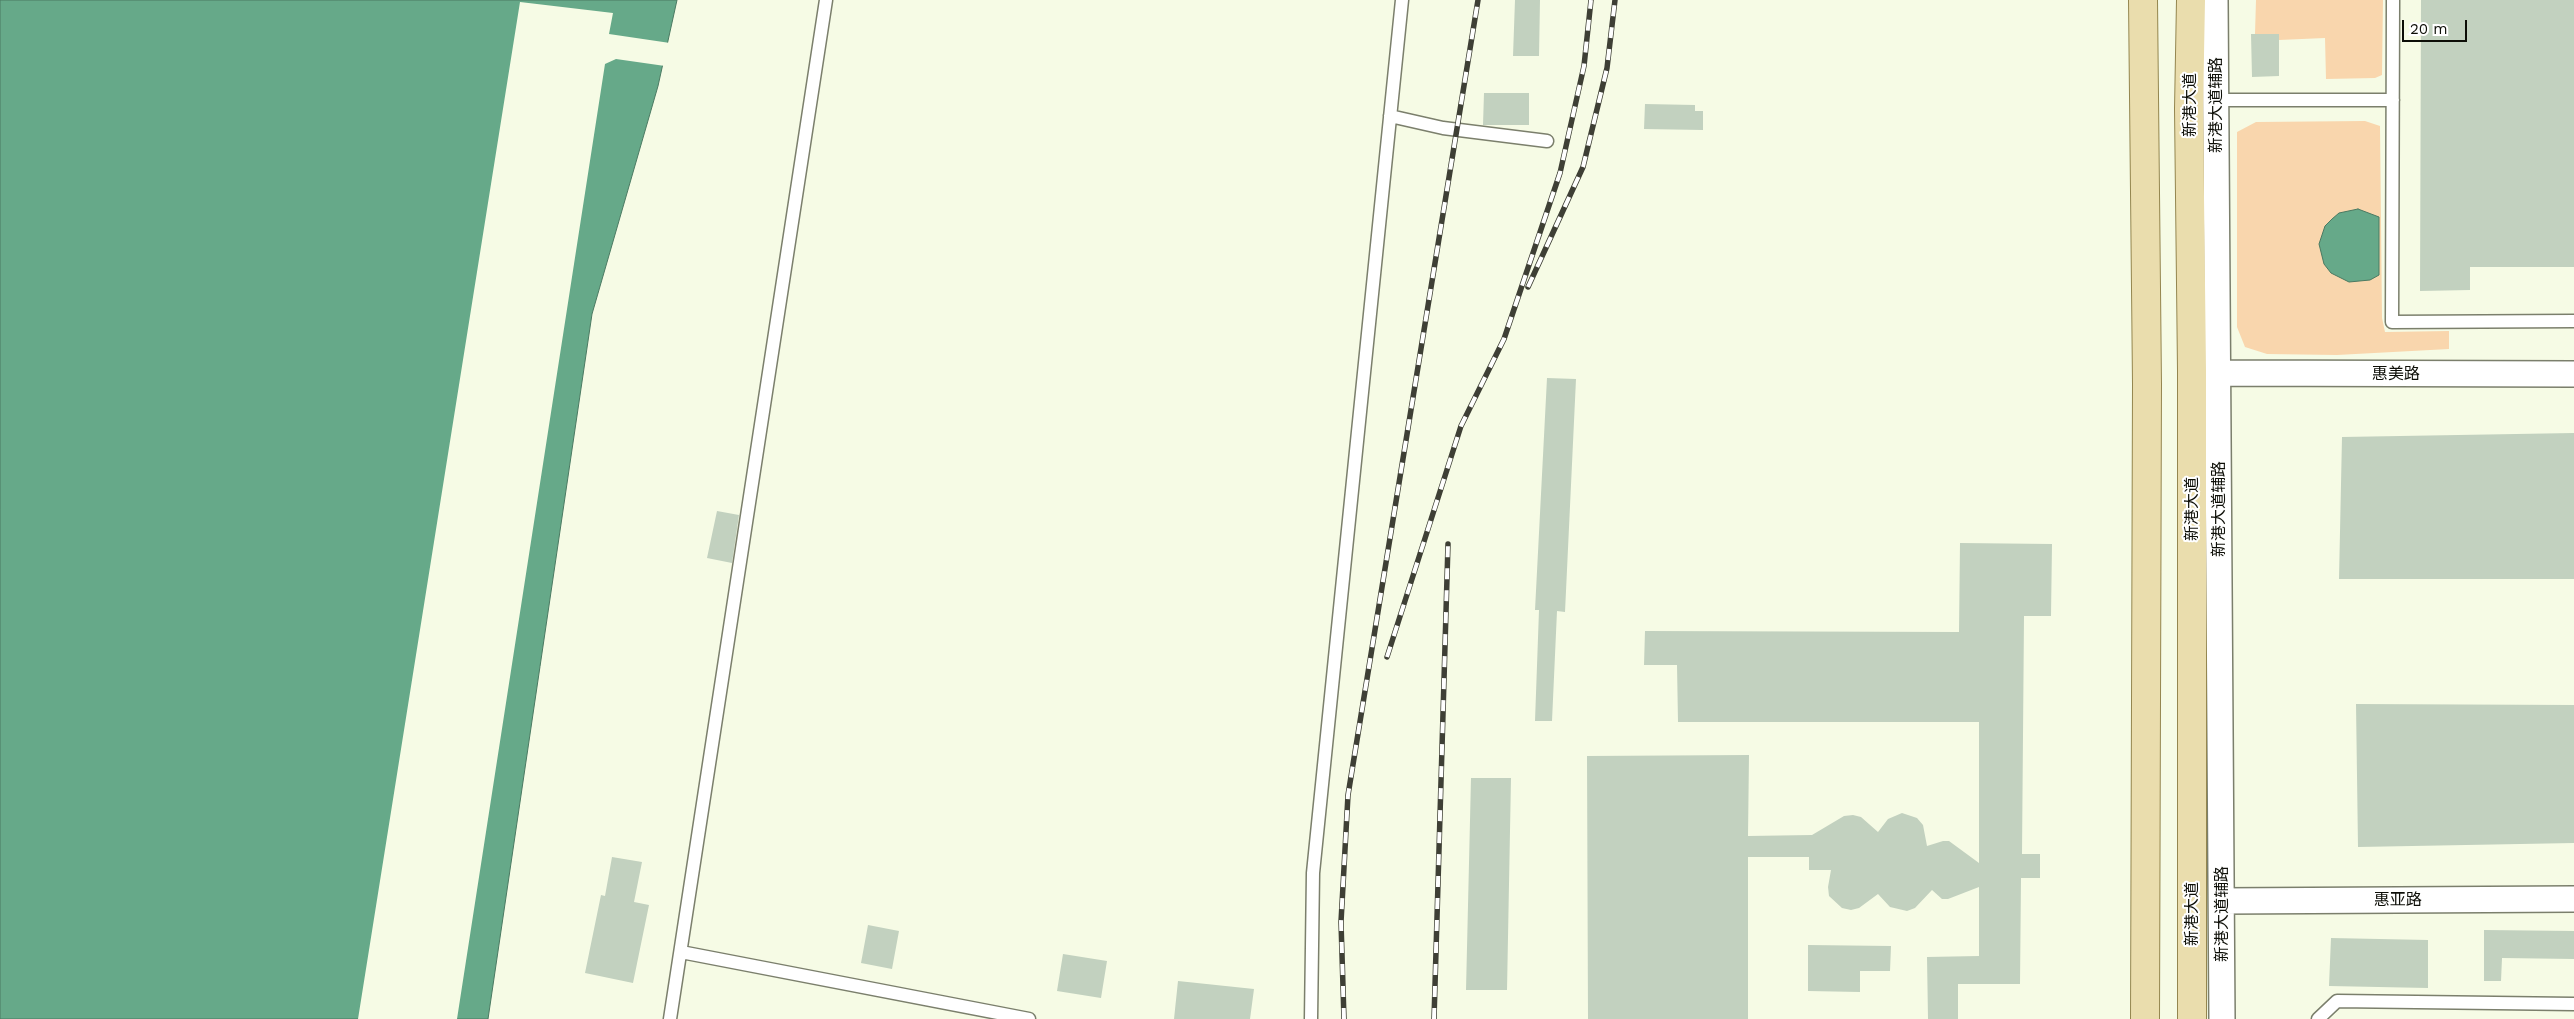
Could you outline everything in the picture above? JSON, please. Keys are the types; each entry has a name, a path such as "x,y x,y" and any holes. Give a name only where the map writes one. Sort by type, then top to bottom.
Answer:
{"main road":[{"path":"2144,0 2147,384 2145,1019"},
{"name":"新港大道","path":"2191,0 2189,109 2192,371 2192,1019"}],"street":[{"name":"新港大道辅路","path":"2216,0 2215,100 2222,1019"},
{"name":"惠美路","path":"2218,373 2574,374"},
{"name":"惠亚路","path":"2222,901 2574,899"}],"lane":[{"path":"670,1019 826,0"},
{"path":"1311,1019 1313,873 1402,0"},
{"path":"2393,0 2392,322 2574,321"},
{"path":"2215,100 2393,100"},
{"path":"1390,116 1457,130 1547,141"},
{"path":"681,952 1029,1019"},
{"path":"2318,1019 2337,1000 2574,1004"}],"shaded area":[{"path":"0,0 677,0 658,86 592,314 488,1019 0,1019"},
{"path":"2256,0 2383,0 2382,75 2375,78 2326,79 2325,38 2279,40 2278,34 2255,34"},
{"path":"2365,121 2380,126 2382,318 2385,332 2449,331 2449,349 2337,355 2267,354 2245,347 2237,327 2237,132 2256,122"},
{"path":"2358,209 2379,217 2379,275 2370,280 2349,282 2331,273 2324,264 2319,244 2325,226 2332,219 2339,213"}],"pier":[{"path":"520,2 613,13 609,34 670,43 665,66 616,59 605,64 457,1019 358,1019"}],"building":[{"path":"1515,0 1540,0 1539,56 1513,56"},
{"path":"2421,0 2574,0 2574,267 2470,267 2470,290 2420,291"},
{"path":"2251,34 2279,34 2279,76 2252,77"},
{"path":"1484,93 1529,93 1529,125 1483,125"},
{"path":"1645,104 1695,105 1695,111 1703,111 1703,130 1644,129"},
{"path":"1547,378 1576,379 1565,612 1557,611 1552,721 1535,721 1539,610 1535,610"},
{"path":"2574,433 2574,579 2339,579 2342,437"},
{"path":"717,511 739,515 732,563 707,558"},
{"path":"1960,543 2052,544 2051,616 2024,616 2022,854 2040,854 2040,878 2021,878 2020,984 1958,984 1958,1019 1928,1019 1927,957 1979,956 1979,887 1948,899 1942,899 1932,890 1915,908 1907,911 1890,907 1878,894 1859,908 1851,910 1842,908 1829,896 1828,887 1831,870 1809,870 1809,857 1748,857 1748,1019 1588,1019 1587,756 1749,755 1748,836 1812,835 1844,816 1853,815 1861,817 1878,832 1888,819 1902,813 1917,818 1923,825 1927,846 1949,841 1979,863 1979,722 1678,722 1677,665 1644,665 1645,631 1959,632"},
{"path":"2356,704 2574,705 2574,843 2358,847"},
{"path":"1471,778 1511,778 1507,990 1466,990"},
{"path":"612,857 642,862 634,902 649,905 633,983 585,973 601,895 605,896"},
{"path":"868,925 899,931 892,969 861,963"},
{"path":"2484,930 2574,931 2574,959 2502,958 2501,981 2484,981"},
{"path":"2331,938 2428,940 2428,988 2329,986"},
{"path":"1808,945 1891,946 1890,971 1860,971 1860,992 1808,991"},
{"path":"1063,954 1107,961 1101,998 1057,991"},
{"path":"1178,981 1254,989 1250,1019 1174,1019"}],"railway":[{"path":"1344,1019 1341,922 1348,795 1478,0"},
{"path":"1387,657 1461,426 1504,339 1560,173 1584,66 1591,0"},
{"path":"1528,287 1583,167 1607,68 1615,0"},
{"path":"1434,1019 1448,544"}]}
